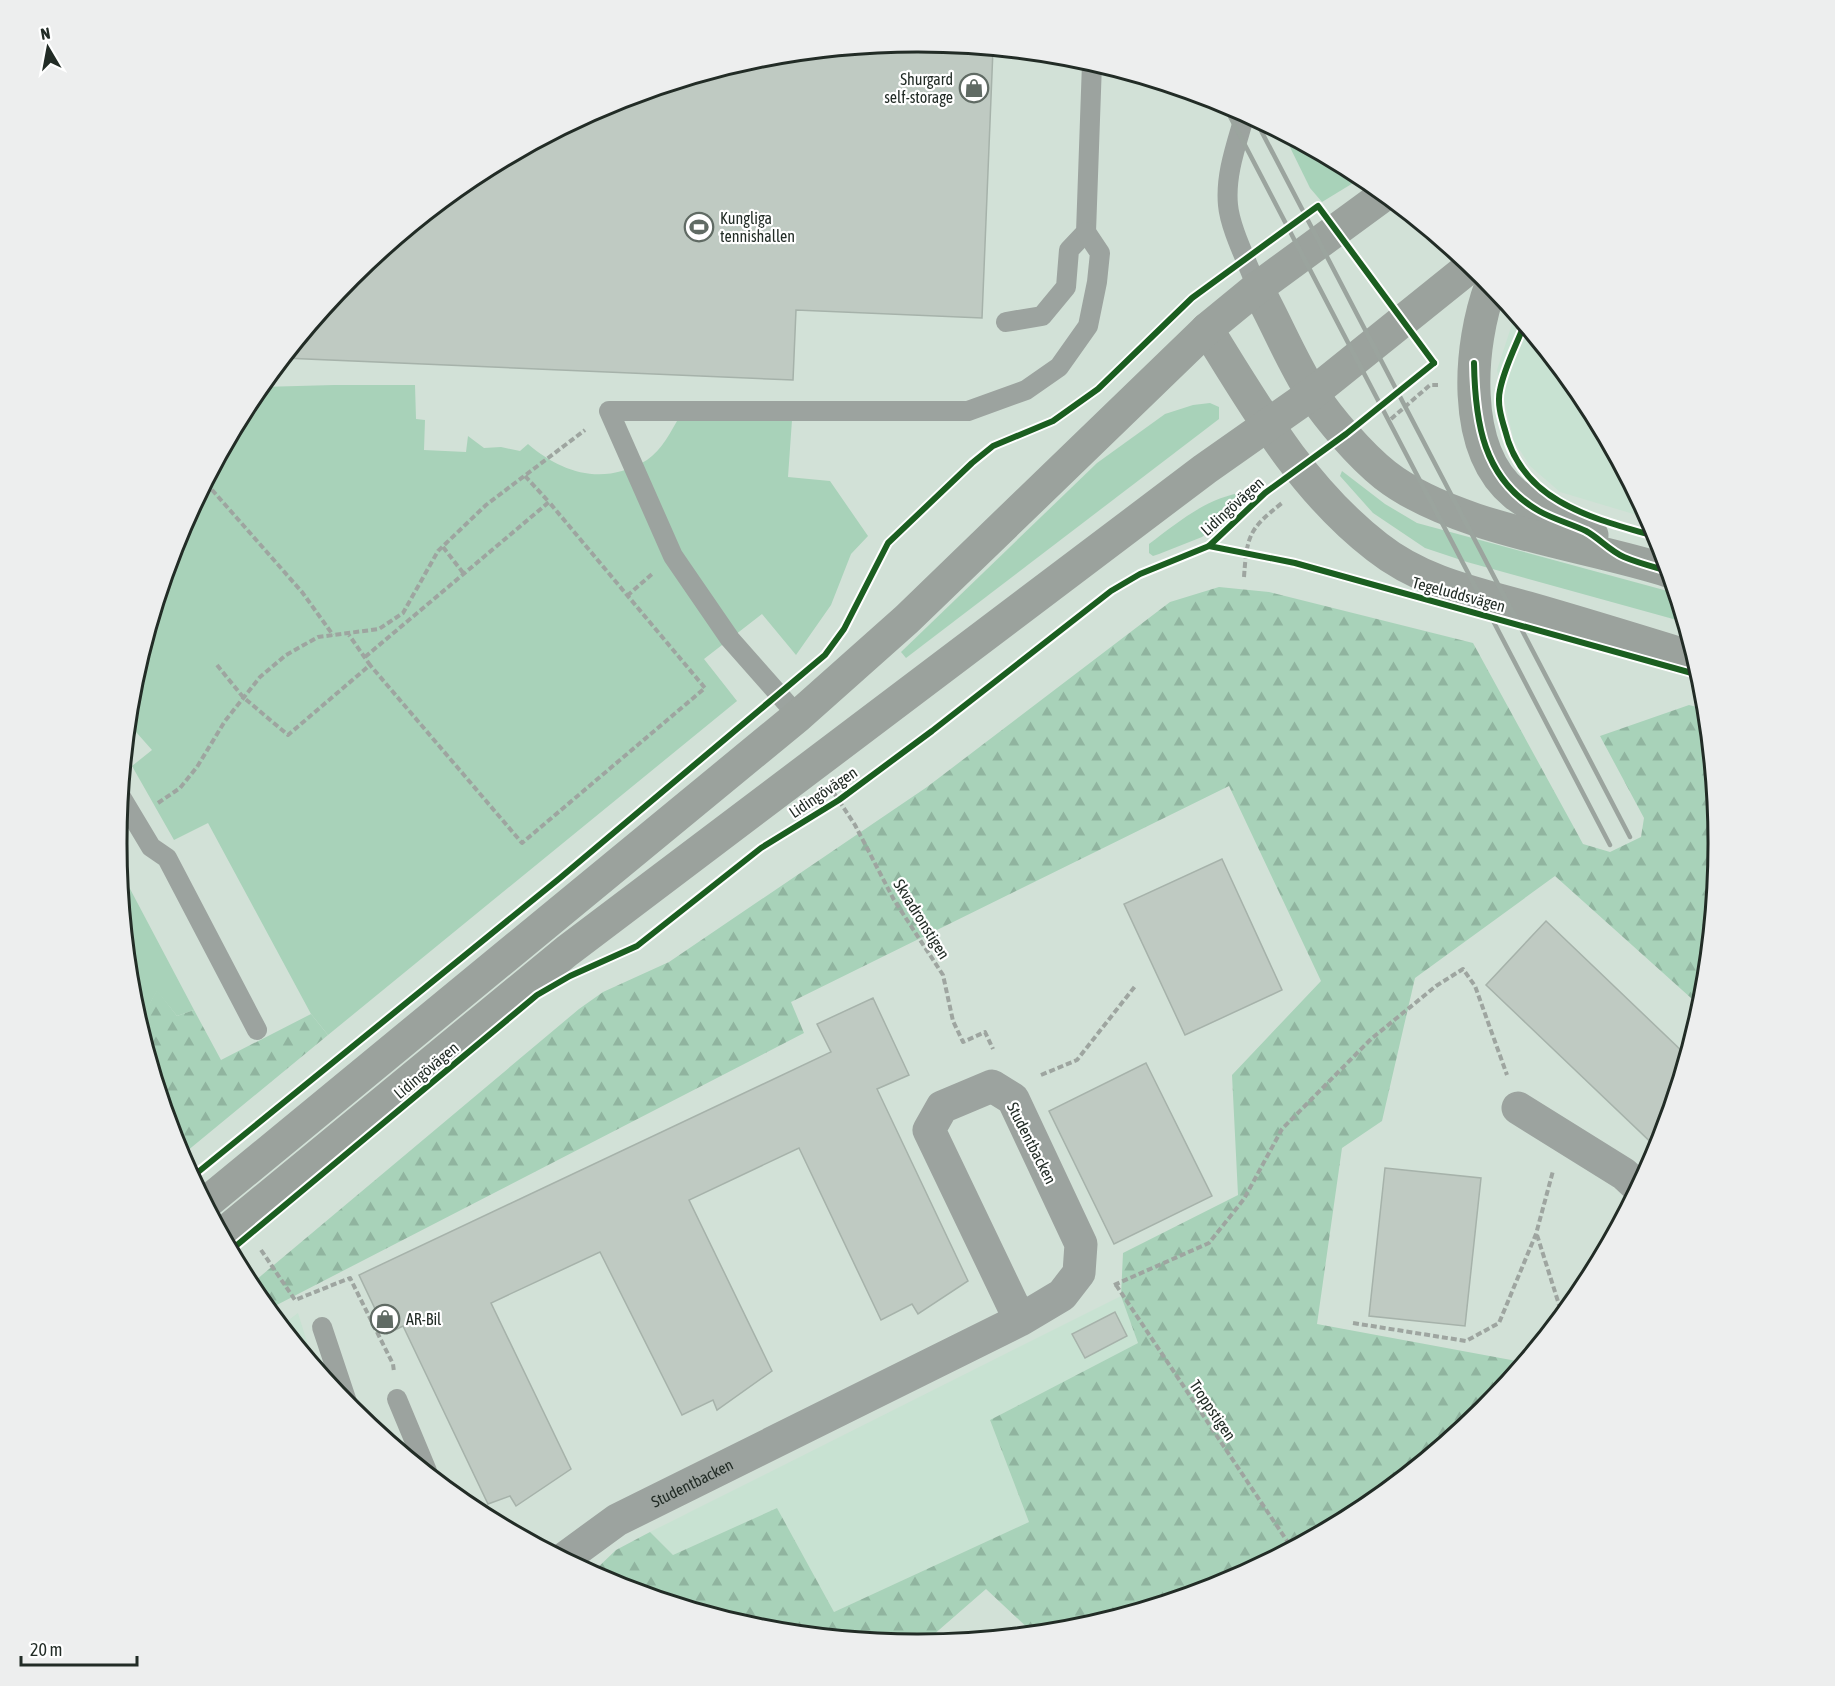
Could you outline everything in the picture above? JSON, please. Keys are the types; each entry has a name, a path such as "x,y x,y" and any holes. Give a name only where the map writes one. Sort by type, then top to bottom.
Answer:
{"main road":[{"path":"212,1198 798,716 907,619 1207,329 1257,288 1377,200"},
{"name":"Lidingövägen","path":"228,1230 567,951 909,691 1312,393 1464,272"},
{"path":"1257,288 1312,393 1357,448 1384,474 1404,487 1454,511 1539,537 1623,556 1658,568"},
{"path":"1487,296 1478,338 1474,382 1482,441 1496,473 1513,492 1539,511 1587,532 1623,556"},
{"name":"Tegeluddsvägen","path":"1207,329 1266,425 1309,483 1350,525 1378,549 1413,570 1460,590 1685,655"}],"street":[{"name":"Studentbacken","path":"571,1553 617,1520 1020,1320 1062,1295 1079,1274 1081,1244 1013,1099 992,1086 942,1107 929,1130 1020,1320"},
{"path":"1518,1108 1624,1174 1632,1181"}],"lane":[{"path":"798,716 730,639 672,556 609,411 968,411 1026,390 1059,367 1088,326 1097,282 1100,253 1086,232 1092,72"},
{"path":"1242,123 1230,168 1227,204 1230,218 1257,288"},
{"path":"1006,322 1042,316 1066,287 1069,250 1086,232"},
{"path":"128,808 151,847 167,858 257,1030"},
{"path":"322,1327 340,1382"},
{"path":"397,1399 422,1458"}],"path":[{"path":"1391,419 1430,385 1449,384"},
{"path":"135,818 180,788 210,750 225,721 260,677 286,655 318,638 379,629 403,613 443,547 486,505 609,411"},
{"path":"349,635 370,666 522,843 705,688 525,476"},
{"path":"211,489 302,592 333,635"},
{"path":"1244,578 1246,554 1252,532 1258,521 1286,500"},
{"path":"364,657 549,502"},
{"path":"443,547 464,574"},
{"path":"1237,552 1254,555"},
{"path":"217,665 243,697 288,735 370,666"},
{"path":"830,787 839,800"},
{"path":"1079,1274 1116,1285 1209,1243 1244,1199 1281,1129 1371,1039 1436,986 1463,969 1475,986 1518,1108"},
{"path":"1013,1099 1040,1076 1077,1060 1136,985"},
{"path":"1353,1323 1466,1341 1500,1323 1536,1234 1563,1136"},
{"path":"1536,1234 1559,1305"},
{"path":"261,1250 295,1300 350,1278 393,1364 397,1399"}],"shaded area":[{"path":"1513,323 1575,404 1602,448 1636,515 1560,492 1530,466 1514,441 1497,370"},
{"path":"1121,1296 1138,1343 990,1420 1029,1522 834,1612 777,1508 673,1555 650,1532"},
{"path":"298,1313 308,1346 290,1324 288,1321"}],"green space":[{"path":"1289,146 1353,183 1322,202 1310,188"},
{"path":"415,385 416,419 425,420 424,450 466,452 468,436 484,448 501,447 520,451 528,444 555,463 584,473 615,473 647,460 662,446 680,416 792,420 788,477 830,481 868,536 851,554 831,605 796,655 762,614 704,659 737,701 328,1035 311,1014 208,823 174,840 132,766 152,750 135,731 142,689 154,638 187,540 233,448 272,387"},
{"path":"1210,403 1219,407 1219,419 906,658 901,652 1097,463 1165,414 1193,405"},
{"path":"1342,471 1385,504 1417,523 1667,591 1675,620 1467,562 1425,548 1373,513 1340,476"},
{"path":"1246,492 1243,500 1221,516 1215,527 1202,537 1153,556 1149,553 1149,544 1194,511 1219,499"},
{"path":"1219,587 1269,592 1473,643 1583,844 1610,852 1641,837 1644,818 1600,736 1689,705 1696,707 1706,791 1708,843 1701,946 1692,999 1555,876 1415,978 1382,1121 1342,1148 1317,1324 1515,1361 1439,1437 1399,1470 1313,1528 1220,1573 1172,1592 1122,1607 1026,1626 986,1589 935,1633 866,1632 814,1627 713,1607 663,1592 599,1566 616,1550 650,1532 673,1555 777,1508 834,1612 1029,1522 990,1420 1138,1343 1121,1296 1123,1253 1238,1195 1232,1075 1321,981 1229,786 791,1002 804,1033 277,1305 258,1278 579,1009 603,992 669,962 927,787 1170,602"},
{"path":"129,886 194,1010 177,1016 157,991 145,1012 134,946"},
{"path":"157,990 177,1016 194,1010 221,1060 311,1014 328,1035 189,1150 169,1097 145,1011"}],"building":[{"name":"Kungliga tennishallen","path":"918,52 993,56 982,318 796,310 793,380 293,358 359,284 436,216 522,158 615,113 663,94 713,79 814,59"},
{"path":"1222,859 1282,990 1185,1035 1124,904"},
{"path":"1546,921 1680,1050 1650,1141 1486,985"},
{"path":"873,998 909,1075 877,1089 968,1281 918,1314 912,1304 881,1320 799,1148 689,1200 772,1371 717,1410 713,1400 682,1415 600,1252 491,1303 571,1469 516,1506 510,1496 488,1504 403,1326 387,1334 359,1275 831,1052 817,1024"},
{"path":"1146,1063 1212,1196 1114,1244 1049,1111"},
{"path":"1385,1168 1481,1178 1465,1326 1369,1316"},
{"path":"1115,1312 1127,1336 1085,1358 1072,1334"}],"railway":[{"path":"1231,118 1610,845"},
{"path":"1262,132 1630,837"}],"cycle path":[{"path":"199,1171 560,878 825,655 844,629 888,543 972,463 993,446 1053,421 1098,389 1192,298 1318,206 1434,363"},
{"path":"1521,333 1504,374 1499,395 1501,415 1514,455 1527,475 1544,491 1564,504 1610,523 1645,533"},
{"path":"237,1245 537,995 570,976 637,946 761,848 839,800 932,731 1111,591 1140,574 1209,546 1265,493 1346,434 1434,363"},
{"path":"1474,363 1480,427 1494,466 1505,483 1520,498 1539,511 1586,531 1619,554 1658,568"},
{"path":"1209,546 1295,563 1689,672"}],"place":[{"name":"Shurgard self-storage","path":"974,88"},
{"name":"Kungliga tennishallen","path":"699,227"},
{"name":"AR-Bil","path":"385,1319"}]}
